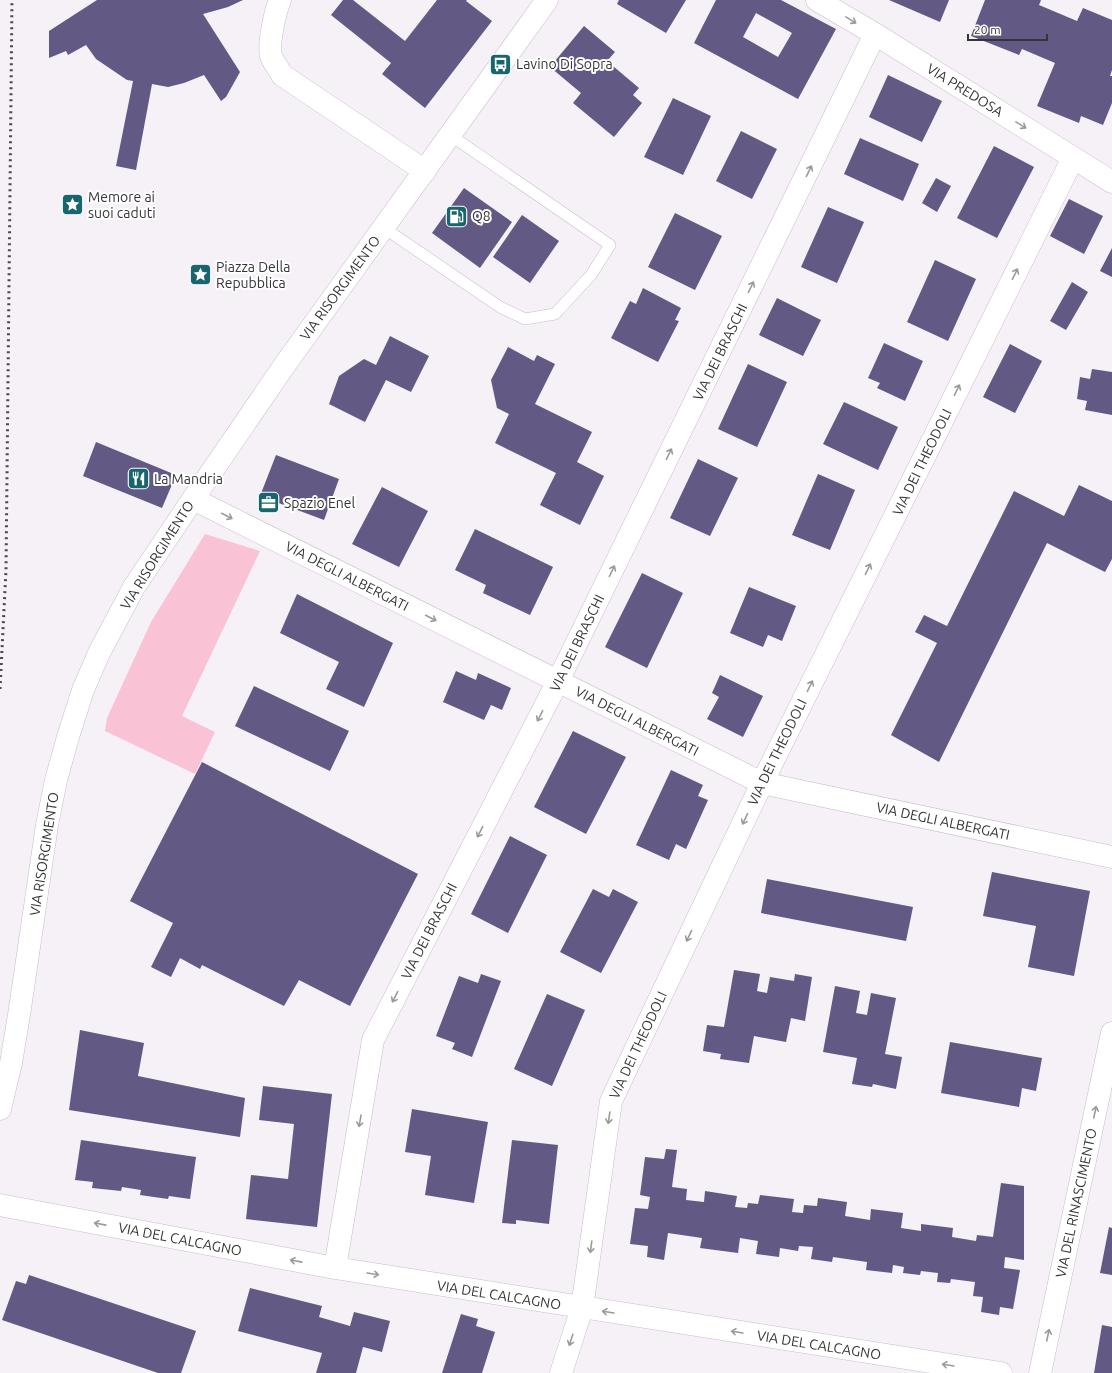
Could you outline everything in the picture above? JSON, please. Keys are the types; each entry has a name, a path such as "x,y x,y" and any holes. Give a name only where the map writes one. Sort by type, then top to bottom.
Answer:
{"street":[{"path":"280,0 276,10 272,35 271,56 282,75 425,170"},
{"name":"VIA RISORGIMENTO","path":"0,1108 11,1063 47,825 56,780 83,690 99,653 134,587 284,366 547,0"},
{"name":"VIA PREDOSA","path":"817,0 876,34 1112,182"},
{"name":"VIA DEI BRASCHI","path":"334,1268 373,1040 558,681 876,34"},
{"name":"VIA DEI THEODOLI","path":"561,1373 582,1308 611,1101 762,783 1073,158"},
{"name":"VIA DEGLI ALBERGATI","path":"193,499 762,783 1112,857"},
{"name":"VIA DEL RINASCIMENTO","path":"1040,1373 1112,1033"},
{"name":"VIA DEL CALCAGNO","path":"0,1205 334,1268 1001,1373"}],"lane":[{"path":"384,228 500,307 525,319 555,314 591,275 610,245 450,135"}],"shaded area":[{"path":"205,534 260,551 182,716 215,732 195,774 105,731 107,718 151,622"}],"building":[{"path":"97,0 243,0 228,7 203,14 240,72 226,97 221,101 204,75 184,83 168,87 152,84 136,170 116,166 133,81 127,80 96,59 86,45 68,55 66,51 49,58 49,31"},
{"path":"343,0 353,0 405,41 437,0 467,0 466,1 492,21 425,108 382,74 391,63 331,15"},
{"path":"619,0 686,0 666,33 617,4"},
{"path":"716,0 781,0 836,29 798,99 694,43","holes":["756,13 792,33 778,57 743,37"]},
{"path":"889,0 949,0 940,22"},
{"path":"985,0 1041,0 1039,5 1077,21 1083,8 1112,20 1112,70 1110,76 1112,76 1112,103 1103,125 1081,116 1079,123 1037,106 1055,63 1022,49 1019,55 971,36"},
{"path":"584,26 615,52 607,61 639,88 633,95 642,103 614,137 573,103 581,93 550,67"},
{"path":"888,75 942,101 922,142 869,117"},
{"path":"673,98 711,116 683,175 644,157"},
{"path":"741,131 777,149 752,199 716,181"},
{"path":"860,138 919,164 903,201 844,174"},
{"path":"994,146 1034,167 997,238 957,218"},
{"path":"936,178 951,186 937,212 922,203"},
{"path":"464,188 512,222 480,268 432,233"},
{"path":"1069,199 1103,216 1084,254 1050,236"},
{"path":"828,207 864,222 837,283 801,267"},
{"path":"675,213 722,236 695,290 648,267"},
{"path":"522,215 559,241 530,283 493,257"},
{"path":"1112,248 1112,277 1100,271"},
{"path":"935,260 976,279 948,341 907,322"},
{"path":"1072,282 1088,292 1066,330 1050,321"},
{"path":"643,288 681,308 675,320 679,321 658,362 611,338 630,301 636,304"},
{"path":"777,298 821,320 803,356 759,335"},
{"path":"390,336 429,356 411,392 386,380 365,422 329,404 339,376 364,359 376,365"},
{"path":"884,343 923,361 905,401 877,388 880,383 868,378"},
{"path":"1010,344 1042,361 1015,413 983,397"},
{"path":"508,347 534,361 537,355 555,364 535,404 592,432 577,462 604,476 580,525 540,505 556,473 495,443 509,414 497,408 491,380"},
{"path":"748,364 787,382 757,447 718,429"},
{"path":"1092,369 1112,372 1112,415 1085,410 1087,401 1077,399 1080,377 1090,379"},
{"path":"844,402 898,427 878,470 823,444"},
{"name":"La Mandria","path":"96,442 176,475 162,508 83,476"},
{"path":"276,455 339,479 324,520 260,496"},
{"path":"698,459 738,478 710,536 670,518"},
{"path":"818,474 855,490 830,550 792,535"},
{"path":"1079,485 1112,501 1112,559 1105,572 1047,543 939,762 891,735 937,643 915,632 924,615 947,626 1014,491 1064,516"},
{"path":"382,487 428,511 399,567 352,544"},
{"path":"475,529 553,567 530,615 483,593 486,585 455,570"},
{"path":"642,573 683,593 647,668 605,647"},
{"path":"749,587 796,606 782,641 768,635 763,647 730,633"},
{"path":"297,594 393,643 364,707 326,689 339,662 280,633"},
{"path":"456,671 476,680 478,673 511,688 502,710 491,705 484,720 443,702"},
{"path":"720,675 763,696 743,737 707,719 719,697 712,693"},
{"path":"254,686 349,731 330,771 235,726"},
{"path":"573,731 626,757 586,834 534,807"},
{"path":"202,762 418,874 350,1006 299,980 284,1006 202,965 200,969 180,958 171,977 151,967 173,923 130,901"},
{"path":"671,770 703,785 698,796 708,800 686,849 676,844 669,860 636,845"},
{"path":"510,836 547,855 508,933 471,914"},
{"path":"992,872 1090,891 1074,976 1028,967 1036,926 983,916"},
{"path":"767,879 913,907 906,941 761,913"},
{"path":"593,889 609,897 613,889 638,902 601,973 560,952"},
{"path":"734,970 760,974 757,991 767,993 770,977 794,981 795,974 812,977 805,1021 791,1018 786,1042 754,1036 749,1063 720,1059 721,1054 703,1051 707,1025 724,1027"},
{"path":"481,974 501,981 472,1057 452,1049 455,1043 436,1036 459,976 478,983"},
{"path":"835,986 860,991 856,1013 867,1015 871,993 896,998 885,1054 902,1057 896,1089 873,1084 872,1087 852,1084 857,1058 823,1052"},
{"path":"547,994 585,1010 552,1086 514,1069"},
{"path":"80,1030 144,1043 138,1076 245,1098 240,1137 69,1110"},
{"path":"950,1042 1042,1058 1036,1091 1022,1088 1019,1107 941,1093"},
{"path":"263,1086 332,1094 317,1227 246,1219 251,1175 288,1179 294,1124 259,1120"},
{"path":"412,1109 488,1122 474,1203 425,1195 431,1156 405,1152"},
{"path":"81,1140 196,1157 190,1199 169,1196 168,1199 140,1195 141,1190 122,1187 121,1191 92,1188 93,1182 75,1180"},
{"path":"512,1140 558,1145 549,1224 516,1220 516,1224 502,1223"},
{"path":"666,1149 677,1150 672,1187 687,1189 686,1200 704,1202 705,1191 737,1196 735,1207 747,1208 748,1203 758,1204 760,1195 794,1199 792,1212 803,1213 804,1205 817,1206 818,1198 847,1202 845,1216 870,1220 871,1209 903,1213 901,1228 921,1231 921,1224 953,1228 952,1237 976,1241 977,1235 993,1237 1001,1183 1024,1186 1024,1260 1005,1257 1004,1268 1020,1270 1013,1309 1000,1307 999,1315 981,1312 983,1297 973,1296 975,1282 951,1279 950,1283 937,1282 938,1273 921,1271 920,1275 903,1273 904,1267 893,1265 892,1273 866,1270 867,1262 833,1257 832,1262 811,1259 813,1247 799,1246 798,1251 780,1248 779,1257 756,1254 758,1241 740,1238 738,1253 700,1248 702,1238 668,1233 664,1260 647,1257 648,1246 630,1244 635,1208 648,1209 650,1197 640,1195 645,1157 664,1159"},
{"path":"1109,1227 1112,1228 1112,1275 1100,1273"},
{"path":"29,1275 196,1331 181,1373 158,1373 2,1320 16,1281 26,1284"},
{"path":"250,1288 322,1306 319,1317 350,1326 354,1312 390,1321 382,1352 363,1347 356,1373 316,1373 322,1353 238,1331"},
{"path":"461,1314 478,1319 476,1326 495,1332 482,1373 442,1373"},
{"path":"1102,1325 1112,1327 1112,1373 1094,1373"}],"railway":[{"path":"0,689 6,570 12,0"}],"place":[{"name":"Lavino Di Sopra","path":"501,64"},
{"name":"Memore ai suoi caduti","path":"73,205"},
{"name":"Q8","path":"456,216"},
{"name":"Piazza Della Repubblica","path":"200,275"},
{"name":"La Mandria","path":"139,479"},
{"name":"Spazio Enel","path":"268,503"}]}
